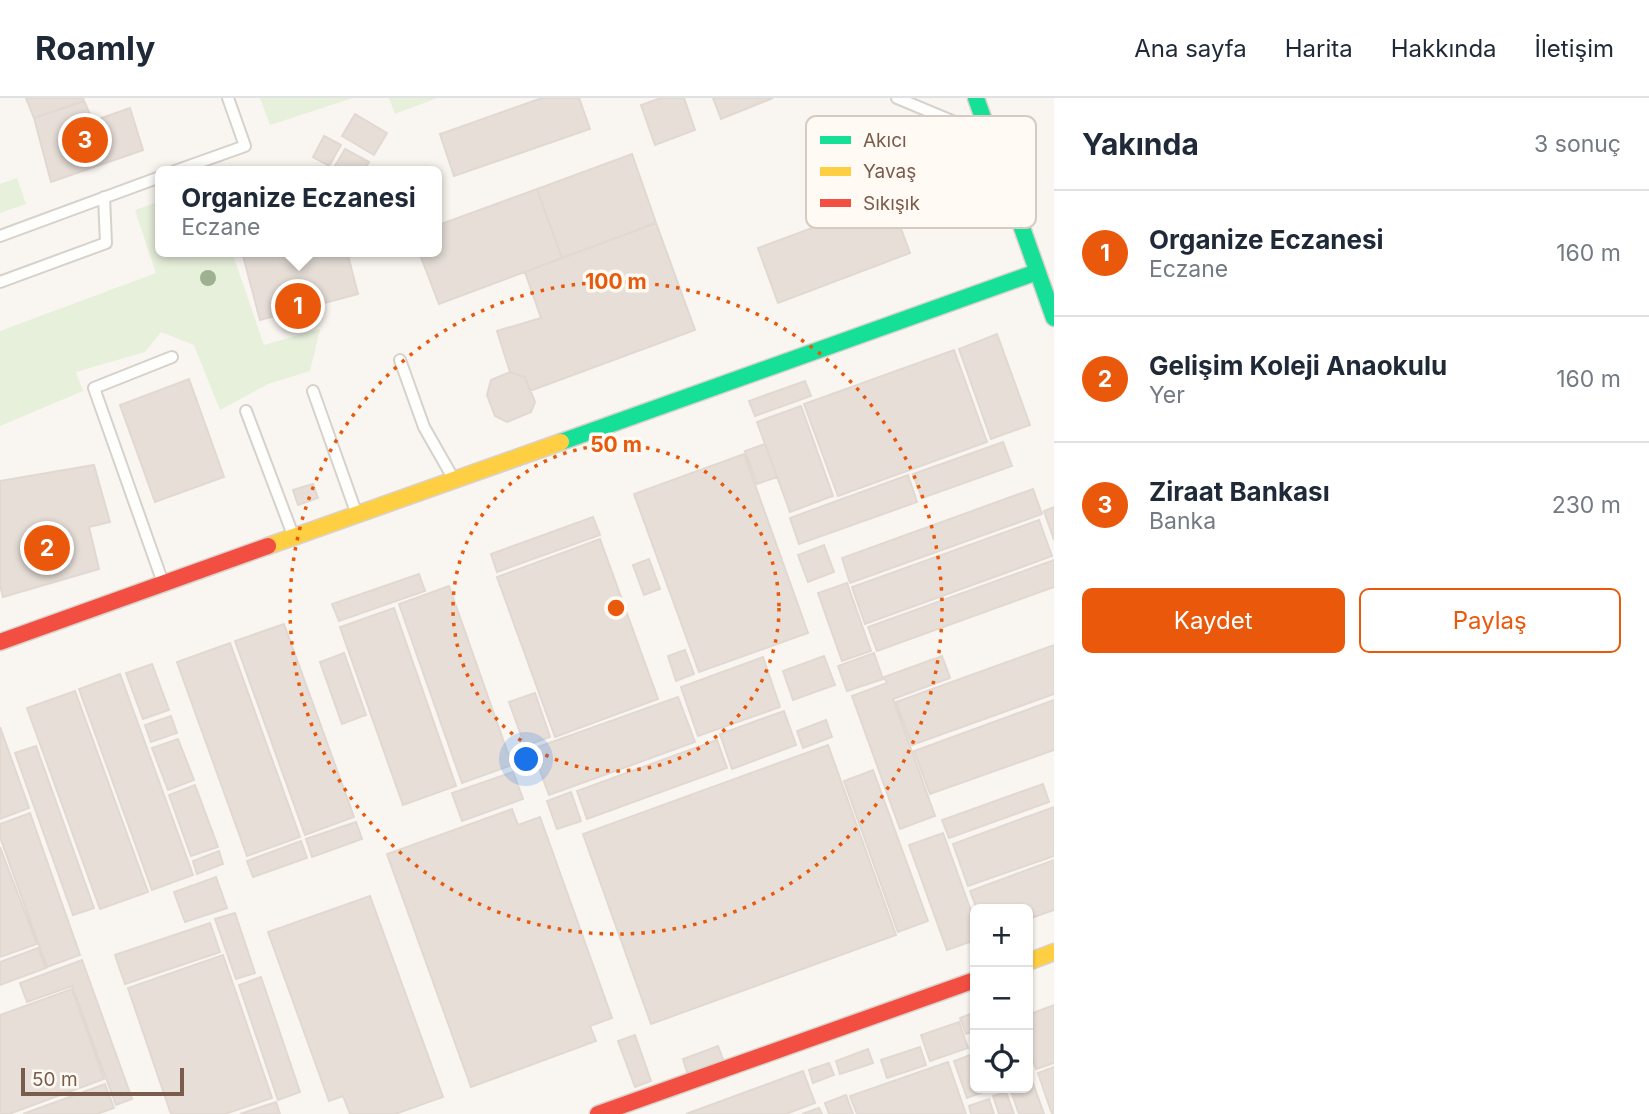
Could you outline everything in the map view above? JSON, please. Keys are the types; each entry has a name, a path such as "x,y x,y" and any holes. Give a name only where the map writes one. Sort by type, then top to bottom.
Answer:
{"street":[{"path":"976,98 982,116"},
{"path":"1021,228 1054,318"},
{"path":"0,642 1037,272"},
{"path":"1033,960 1054,952"},
{"path":"598,1114 970,982"}],"lane":[{"path":"189,166 245,146 228,98"},
{"path":"897,98 941,116"},
{"path":"0,236 155,179"},
{"path":"0,282 106,243 104,197"},
{"path":"163,584 94,388 172,357"},
{"path":"400,360 424,427 455,480"},
{"path":"313,391 357,515"},
{"path":"246,411 294,537"}],"green space":[{"path":"260,98 353,98 270,125"},
{"path":"389,98 437,98 395,114"},
{"path":"17,178 26,204 0,213 0,184"},
{"path":"155,203 155,257 234,257 264,345 320,329 310,371 268,384 220,410 194,345 161,332 145,352 76,372 83,391 0,426 0,331 156,273 135,210"}],"building":[{"path":"26,98 83,98 84,101 34,118"},
{"path":"542,98 579,98 590,129 454,176 440,134"},
{"path":"661,98 684,98 695,130 655,145 641,105"},
{"path":"713,98 773,98 721,119"},
{"path":"84,101 93,121 130,108 143,150 51,182 34,118"},
{"path":"355,114 387,133 374,155 342,136"},
{"path":"324,136 341,145 329,166 313,157"},
{"path":"345,149 369,162 367,166 335,166"},
{"path":"632,154 656,223 562,258 537,189"},
{"path":"537,189 562,258 439,304 421,257 442,257 442,224"},
{"path":"656,223 695,330 530,391 525,377 510,372 497,331 541,318 525,272"},
{"path":"812,228 901,228 910,253 778,303 758,248"},
{"path":"243,257 348,257 358,294 260,320"},
{"path":"997,334 1030,425 991,439 959,349"},
{"path":"954,350 987,442 838,496 804,404"},
{"path":"510,372 525,377 535,402 531,412 507,422 495,416 487,395 491,380"},
{"path":"189,379 224,477 155,502 120,405"},
{"path":"805,381 811,396 755,416 749,401"},
{"path":"801,406 833,496 790,512 757,422"},
{"path":"1003,442 1012,466 922,498 913,474"},
{"path":"765,444 777,477 757,484 745,451"},
{"path":"744,454 808,633 699,672 634,494"},
{"path":"94,465 110,522 89,527 99,569 3,597 0,585 0,481"},
{"path":"908,475 917,502 799,544 790,518"},
{"path":"313,484 318,498 298,505 293,490"},
{"path":"1033,489 1042,514 850,583 842,558"},
{"path":"1054,507 1054,540 1044,511"},
{"path":"593,517 600,535 497,572 491,554"},
{"path":"1039,520 1052,556 865,624 852,587"},
{"path":"600,539 658,699 555,737 497,577"},
{"path":"824,545 834,572 808,582 798,555"},
{"path":"649,559 660,589 644,595 633,565"},
{"path":"1054,560 1054,587 877,651 868,627"},
{"path":"419,574 425,591 339,621 332,604"},
{"path":"847,583 871,651 842,661 818,593"},
{"path":"449,586 512,765 462,783 399,604"},
{"path":"394,608 456,786 403,805 340,627"},
{"path":"284,624 354,817 305,835 235,641"},
{"path":"230,643 300,837 247,856 177,662"},
{"path":"1054,645 1054,694 912,745 896,702"},
{"path":"685,650 694,674 676,681 668,656"},
{"path":"344,653 366,715 342,724 320,662"},
{"path":"874,653 883,679 847,691 838,666"},
{"path":"824,656 835,685 793,700 783,671"},
{"path":"942,656 950,678 893,699 935,816 900,829 852,696 887,683 884,677"},
{"path":"763,657 780,707 698,736 681,687"},
{"path":"152,664 169,710 143,719 126,673"},
{"path":"120,674 193,875 152,890 79,689"},
{"path":"75,691 148,892 100,909 27,708"},
{"path":"535,693 550,737 525,746 509,702"},
{"path":"678,697 695,742 549,795 532,749"},
{"path":"1054,700 1054,750 930,794 914,751"},
{"path":"784,711 796,745 732,769 720,734"},
{"path":"171,716 177,733 151,742 145,725"},
{"path":"826,720 832,737 803,748 797,731"},
{"path":"0,727 29,808 0,819"},
{"path":"178,739 194,780 168,790 152,748"},
{"path":"717,740 727,768 587,819 577,791"},
{"path":"828,745 896,935 651,1024 583,834"},
{"path":"36,746 94,908 73,915 15,753"},
{"path":"873,770 928,921 898,932 844,781"},
{"path":"513,772 523,799 462,821 452,793"},
{"path":"1043,784 1049,802 949,838 942,820"},
{"path":"195,785 218,847 191,856 169,795"},
{"path":"571,792 581,821 557,829 547,801"},
{"path":"1054,807 1054,856 968,886 953,844"},
{"path":"512,809 518,825 540,817 612,1018 590,1026 596,1041 471,1087 387,854"},
{"path":"30,813 80,955 47,967 0,837 0,824"},
{"path":"356,822 362,839 312,857 306,839"},
{"path":"943,833 970,908 970,942 947,950 909,845"},
{"path":"301,841 307,858 253,877 247,861"},
{"path":"0,847 37,944 0,957"},
{"path":"219,851 223,864 197,874 193,861"},
{"path":"1054,860 1054,910 1033,917 1033,904 975,904 970,891"},
{"path":"216,877 227,908 185,922 174,892"},
{"path":"370,896 443,1097 395,1114 350,1114 343,1096 329,1101 268,932"},
{"path":"235,913 255,973 236,979 215,919"},
{"path":"210,923 220,952 125,984 115,955"},
{"path":"38,948 46,968 0,985 0,962"},
{"path":"223,955 272,1098 225,1114 171,1114 128,988"},
{"path":"82,960 132,1099 116,1105 72,986 27,1002 20,983"},
{"path":"261,977 300,1092 278,1100 239,985"},
{"path":"72,989 104,1079 9,1114 0,1114 0,1015"},
{"path":"1054,1005 1054,1063 1036,1069 1033,1060 1033,1013"},
{"path":"970,1014 970,1033 966,1034 960,1018"},
{"path":"959,1022 968,1048 930,1061 921,1035"},
{"path":"635,1035 651,1081 635,1087 618,1041"},
{"path":"718,1046 724,1062 688,1075 683,1059"},
{"path":"920,1047 926,1065 887,1078 881,1060"},
{"path":"868,1049 873,1063 840,1074 836,1061"},
{"path":"970,1055 970,1093 980,1093 967,1098 954,1061"},
{"path":"948,1062 966,1114 857,1114 850,1096"},
{"path":"829,1063 834,1075 813,1083 809,1070"},
{"path":"1054,1067 1054,1114 1052,1114 1038,1073"},
{"path":"803,1071 815,1103 786,1114 686,1114"},
{"path":"1033,1083 1044,1114 1019,1114 1012,1093 1033,1093"},
{"path":"105,1084 114,1108 97,1114 23,1114"},
{"path":"1006,1093 1014,1114 999,1114 993,1096"},
{"path":"846,1095 853,1114 829,1114 825,1103"},
{"path":"989,1099 994,1114 971,1114 969,1106"},
{"path":"276,1102 280,1114 240,1114"},
{"path":"819,1108 822,1114 802,1114"}],"traffic: fast":[{"path":"976,98 982,116"},
{"path":"1022,228 1054,318"},
{"path":"561,442 1037,272"}],"traffic: slow":[{"path":"268,546 561,442"},
{"path":"1033,960 1054,952"}],"traffic: jam":[{"path":"0,642 268,546"},
{"path":"598,1114 970,982"}],"place":[{"name":"Ziraat Bankası","path":"85,140"},
{"name":"Organize Eczanesi","path":"298,306"},
{"name":"Gelişim Koleji Anaokulu","path":"47,548"}]}
